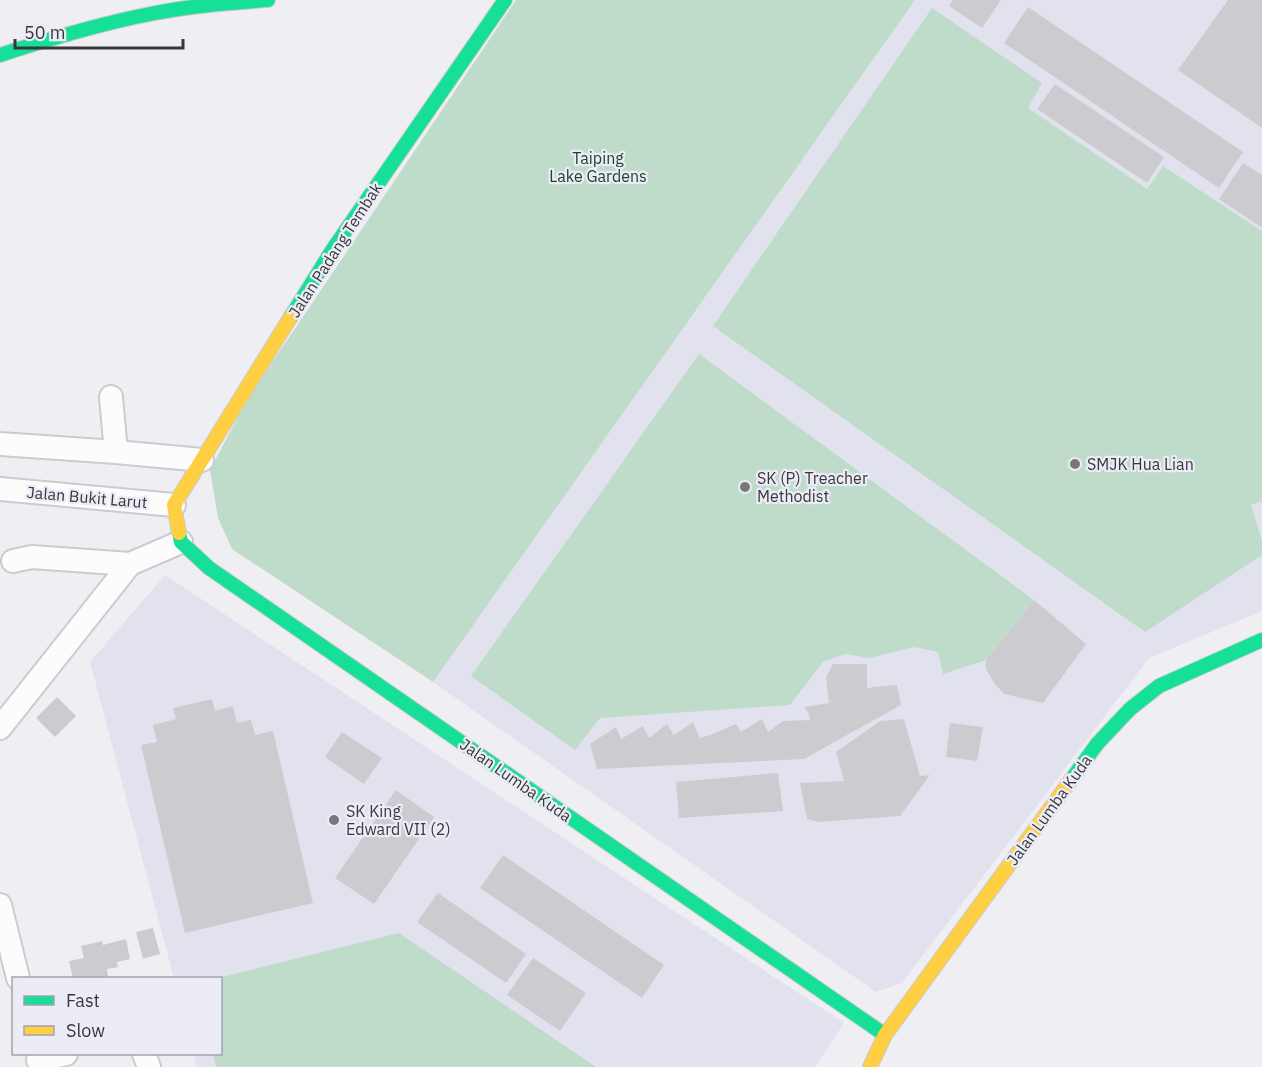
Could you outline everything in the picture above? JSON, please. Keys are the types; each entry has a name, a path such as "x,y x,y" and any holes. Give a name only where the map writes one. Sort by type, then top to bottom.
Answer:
{"street":[{"path":"0,55 38,42 135,16 208,5 268,0"},
{"name":"Jalan Padang Tembak","path":"174,505 333,249 505,0"},
{"path":"111,397 116,452"},
{"path":"0,444 202,460"},
{"name":"Jalan Bukit Larut","path":"0,489 174,505"},
{"path":"14,561 32,557 130,564 181,542 174,505"},
{"name":"Jalan Lumba Kuda","path":"181,542 209,568 885,1035"},
{"path":"3,720 130,564"},
{"name":"Jalan Lumba Kuda","path":"870,1067 885,1035 1097,744 1130,709 1159,686 1262,640"},
{"path":"0,905 18,977"},
{"path":"39,1060 58,1055"}],"shaded area":[{"path":"915,0 1262,0 1262,611 1149,658 902,983 876,992 433,682"},
{"name":"SK King Edward VII (2)","path":"165,575 844,1023 815,1067 197,1067 194,1055 222,1055 222,977 174,977 90,662"}],"green space":[{"name":"Taiping Lake Gardens","path":"516,0 915,0 433,682 232,549 218,518 210,470 247,400"},
{"name":"SMJK Hua Lian","path":"932,8 1042,83 1028,108 1147,189 1163,166 1262,231 1262,501 1251,505 1262,541 1262,555 1145,632 713,326"},
{"path":"699,354 1034,600 986,660 943,674 938,652 914,647 870,658 845,654 823,662 790,705 600,718 575,750 471,676"},
{"path":"399,933 596,1067 216,1067 213,1055 222,1055 222,977"}],"building":[{"path":"953,0 1001,0 982,28 949,6"},
{"path":"1228,0 1262,0 1262,128 1178,70"},
{"path":"1028,7 1243,152 1219,188 1004,43"},
{"path":"1055,84 1164,157 1147,183 1037,109"},
{"path":"1243,163 1262,175 1262,228 1219,199"},
{"path":"1034,600 1086,644 1043,703 1004,694 986,669 986,660"},
{"path":"833,664 867,664 867,689 897,685 901,705 804,759 597,769 590,744 616,727 621,739 643,726 649,738 667,724 674,735 693,722 700,738 736,724 741,732 762,719 768,732 783,721 810,720 804,707 829,703 826,677"},
{"path":"57,697 76,716 55,737 36,718"},
{"path":"212,699 215,711 233,706 237,723 251,720 255,735 273,731 313,903 185,933 141,745 157,742 153,725 176,719 173,708"},
{"path":"904,719 920,776 930,775 900,816 818,822 807,819 800,783 844,781 836,752 880,721"},
{"path":"950,723 983,727 977,761 946,757"},
{"path":"342,732 382,758 364,784 325,757"},
{"path":"778,773 783,811 679,818 676,782"},
{"path":"396,790 434,817 374,904 335,878"},
{"path":"503,855 664,965 642,998 480,888"},
{"path":"438,893 526,954 506,983 417,922"},
{"path":"153,928 160,954 143,959 136,932"},
{"path":"126,939 130,959 117,962 118,967 107,969 108,976 73,977 69,961 84,958 81,946 102,941 103,945"},
{"path":"533,958 586,993 560,1031 507,995"}],"traffic: fast":[{"path":"0,55 74,32 150,14 268,0"},
{"path":"290,318 333,249 505,0"},
{"path":"179,533 181,542 209,568 885,1035"},
{"path":"1071,780 1097,744 1130,709 1159,686 1262,640"}],"traffic: slow":[{"path":"179,533 174,505 290,318"},
{"path":"870,1067 885,1035 1071,780"}],"place":[{"name":"SMJK Hua Lian","path":"1075,464"},
{"name":"SK (P) Treacher Methodist","path":"745,487"},
{"name":"SK King Edward VII (2)","path":"334,820"}]}
